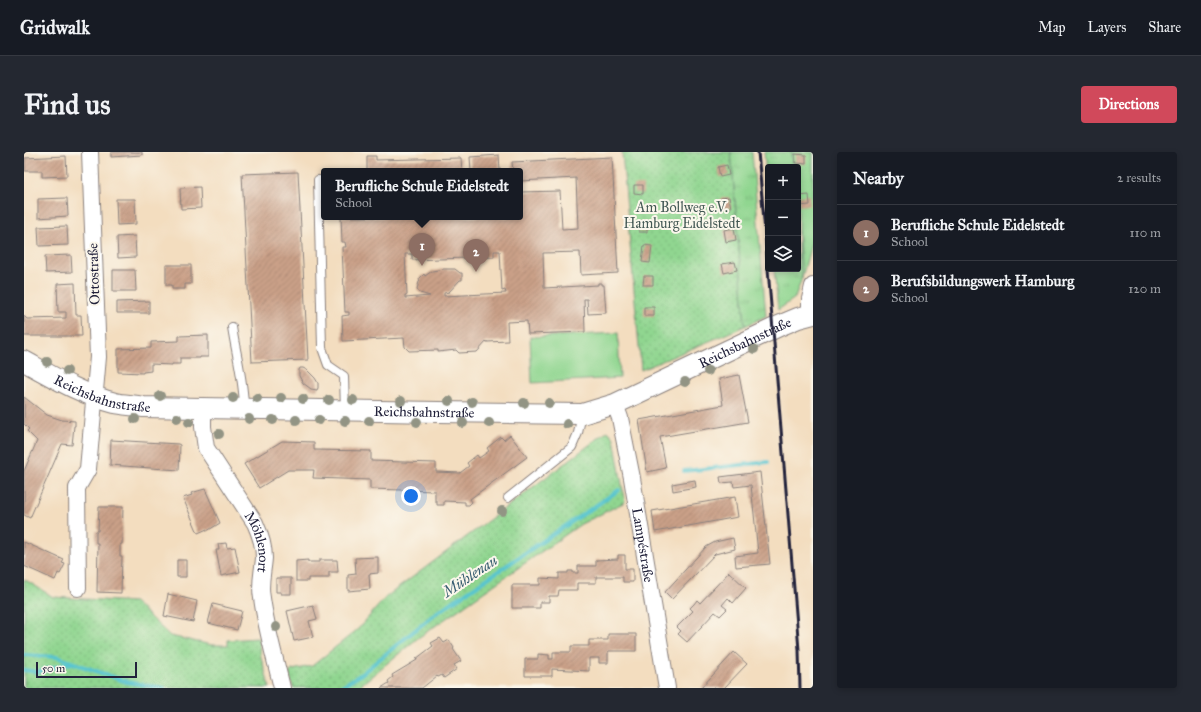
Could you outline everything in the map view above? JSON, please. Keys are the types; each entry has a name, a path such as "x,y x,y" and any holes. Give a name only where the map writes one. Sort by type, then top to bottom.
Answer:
{"street":[{"name":"Ottostraße","path":"78,588 77,488 88,469 98,357 90,152"},
{"path":"812,314 810,299 813,286"},
{"name":"Reichsbahnstraße","path":"24,362 54,378 95,396 116,403 143,407 582,414 615,404 779,326 812,314"},
{"name":"Lampéstraße","path":"615,404 620,418 632,478 667,688"},
{"name":"Möhlenort","path":"203,408 203,427 206,448 255,523 263,545 264,558 261,581 262,598 282,688"}],"lane":[{"path":"321,180 318,180 322,348 328,365 344,376 345,410"},
{"path":"232,327 243,384 244,409"},
{"path":"508,498 572,447 578,433 582,414"}],"green space":[{"name":"Am Bollweg e.V. Hamburg Eidelstedt","path":"622,152 731,152 745,326 641,370"},
{"path":"731,152 752,152 766,316 745,326"},
{"path":"764,152 791,152 792,164 765,164"},
{"path":"791,152 813,152 813,237 802,278 801,164 792,164"},
{"path":"801,266 802,278 795,298 778,310 774,272 801,272"},
{"path":"618,333 620,378 532,383 530,337"},
{"path":"608,431 614,438 625,502 581,524 418,638 357,688 293,688 289,673 292,670 312,666 358,629 386,597"},
{"path":"24,579 53,597 134,602 170,636 212,645 228,645 228,640 258,638 261,657 270,688 24,688"}],"building":[{"path":"111,152 142,152 142,155 111,157"},
{"path":"795,154 806,155 806,164 795,163"},
{"path":"499,155 500,168 471,168 470,157"},
{"path":"66,156 67,176 42,177 42,171 25,171 25,158"},
{"path":"367,156 376,156 376,160 461,158 462,168 367,168"},
{"path":"612,157 618,273 581,275 580,252 543,253 544,288 598,285 598,283 601,283 601,285 604,285 606,313 588,314 587,299 584,299 585,332 528,334 527,321 507,322 508,341 487,341 477,352 459,353 456,350 438,352 438,350 409,351 405,347 404,338 343,341 342,316 349,315 349,312 345,312 342,247 346,247 345,242 342,242 341,220 523,220 523,192 560,191 562,229 578,228 576,178 523,181 523,168 513,168 512,162","holes":["494,251 500,251 502,291 505,290 506,293 444,296 444,293 449,292 460,280 462,280 462,273 455,269 444,269 432,271 425,276 424,274 419,279 420,281 417,289 420,293 430,296 405,298 405,295 407,295 405,254 412,254 412,260 494,257"]},
{"path":"727,165 729,175 720,177 718,167"},
{"path":"298,172 308,360 252,362 242,174"},
{"path":"634,185 643,185 643,194 634,193"},
{"path":"200,187 201,208 181,209 180,188"},
{"path":"809,195 810,205 801,206 801,196"},
{"path":"729,197 731,208 722,209 721,198"},
{"path":"67,198 68,216 38,218 38,199"},
{"path":"116,199 135,199 136,224 117,225"},
{"path":"639,223 647,224 647,232 639,232"},
{"path":"67,226 68,245 39,246 38,227"},
{"path":"734,228 736,240 726,242 724,230"},
{"path":"135,236 136,257 118,258 117,237"},
{"path":"644,245 652,246 650,263 642,262"},
{"path":"71,255 72,272 46,273 45,256"},
{"path":"735,262 737,270 724,273 722,264"},
{"path":"166,265 191,265 191,284 185,284 185,289 172,289 172,285 166,285"},
{"path":"113,270 135,270 136,291 113,291"},
{"path":"644,276 653,276 653,285 643,285"},
{"path":"75,283 76,315 81,315 82,336 24,336 24,316 27,319 66,318 66,312 58,312 57,284"},
{"path":"149,301 149,313 117,313 117,302"},
{"path":"644,307 654,307 654,316 644,316"},
{"path":"208,335 208,357 180,358 180,364 172,365 151,364 151,371 143,373 118,372 118,349 151,348 151,342 179,341 179,336"},
{"path":"300,368 307,370 315,378 318,383 317,390 311,389 303,383 299,376"},
{"path":"739,375 748,422 660,437 666,468 647,472 639,420 723,405 719,379"},
{"path":"24,397 47,415 62,420 75,421 72,445 62,444 30,518 24,515 24,471 37,441 27,431 29,429 24,424"},
{"path":"510,435 527,457 470,499 472,502 469,505 465,505 465,502 444,501 444,505 437,505 437,501 435,501 435,491 370,489 370,480 313,478 314,470 288,470 259,488 244,464 282,441 314,442 314,450 371,451 371,461 436,463 436,472 460,473 469,466 467,463 477,455 479,458 489,451 487,448 501,437 504,440"},
{"path":"111,440 178,444 180,445 179,470 110,465"},
{"path":"760,472 770,564 736,567 735,556 758,553 751,485 734,487 733,482 721,483 720,477"},
{"path":"695,480 696,487 673,491 672,484"},
{"path":"205,489 220,523 207,531 207,529 198,533 183,498 192,495 191,493"},
{"path":"735,497 738,517 655,532 652,511"},
{"path":"99,507 123,507 122,544 120,544 120,556 122,556 121,593 97,592 98,543 96,543 96,531 98,531"},
{"path":"733,538 735,549 715,554 672,599 665,592 706,547 715,542"},
{"path":"24,542 64,560 62,563 65,564 55,580 24,566"},
{"path":"226,543 227,548 235,547 240,572 221,576 216,550 219,550 218,544"},
{"path":"618,555 625,555 625,569 633,569 633,582 623,582 623,577 596,577 596,583 577,583 577,590 559,590 558,596 549,596 549,602 540,602 540,608 512,608 512,585 540,585 540,578 559,579 559,573 568,573 568,571 573,571 573,573 578,573 578,566 596,566 596,560 618,559"},
{"path":"378,557 378,573 369,574 370,589 348,591 348,575 356,574 355,558"},
{"path":"177,560 186,560 186,577 177,577"},
{"path":"308,560 308,562 319,562 319,560 337,560 338,572 329,572 329,578 308,578 308,581 296,581 296,561"},
{"path":"729,572 746,588 733,603 728,598 722,605 727,609 720,616 715,612 687,642 678,634 681,631 677,627 693,611 690,608 697,600 700,603"},
{"path":"276,578 291,578 291,594 281,594 281,592 276,592"},
{"path":"168,594 197,601 193,622 164,616"},
{"path":"213,604 242,611 237,630 208,623"},
{"path":"313,605 317,619 309,621 313,637 294,641 287,611"},
{"path":"608,634 636,634 636,651 608,651 608,663 599,663 599,658 589,658 589,671 552,669 552,676 525,676 525,659 538,659 538,654 549,655 549,659 553,659 553,652 571,652 571,646 589,646 589,640 608,640"},
{"path":"440,638 444,643 449,640 454,648 453,649 461,661 454,665 457,669 444,678 442,675 437,676 422,688 381,688 389,683 388,681 393,677 392,675 417,660 416,659 433,646 431,643"},
{"path":"734,652 747,664 724,688 701,688"}],"waterway":[{"name":"Mühlenau","path":"684,471 768,462"},
{"name":"Mühlenau","path":"339,688 360,675 436,613 619,490"},
{"name":"Mühlenau","path":"24,655 57,657 127,682 164,688"},
{"path":"24,670 37,672 72,663"}],"railway":[{"path":"758,152 765,236"},
{"path":"768,272 799,650 800,688"}],"place":[{"name":"Berufliche Schule Eidelstedt","path":"422,266"},
{"name":"Berufsbildungswerk Hamburg","path":"476,272"}]}
